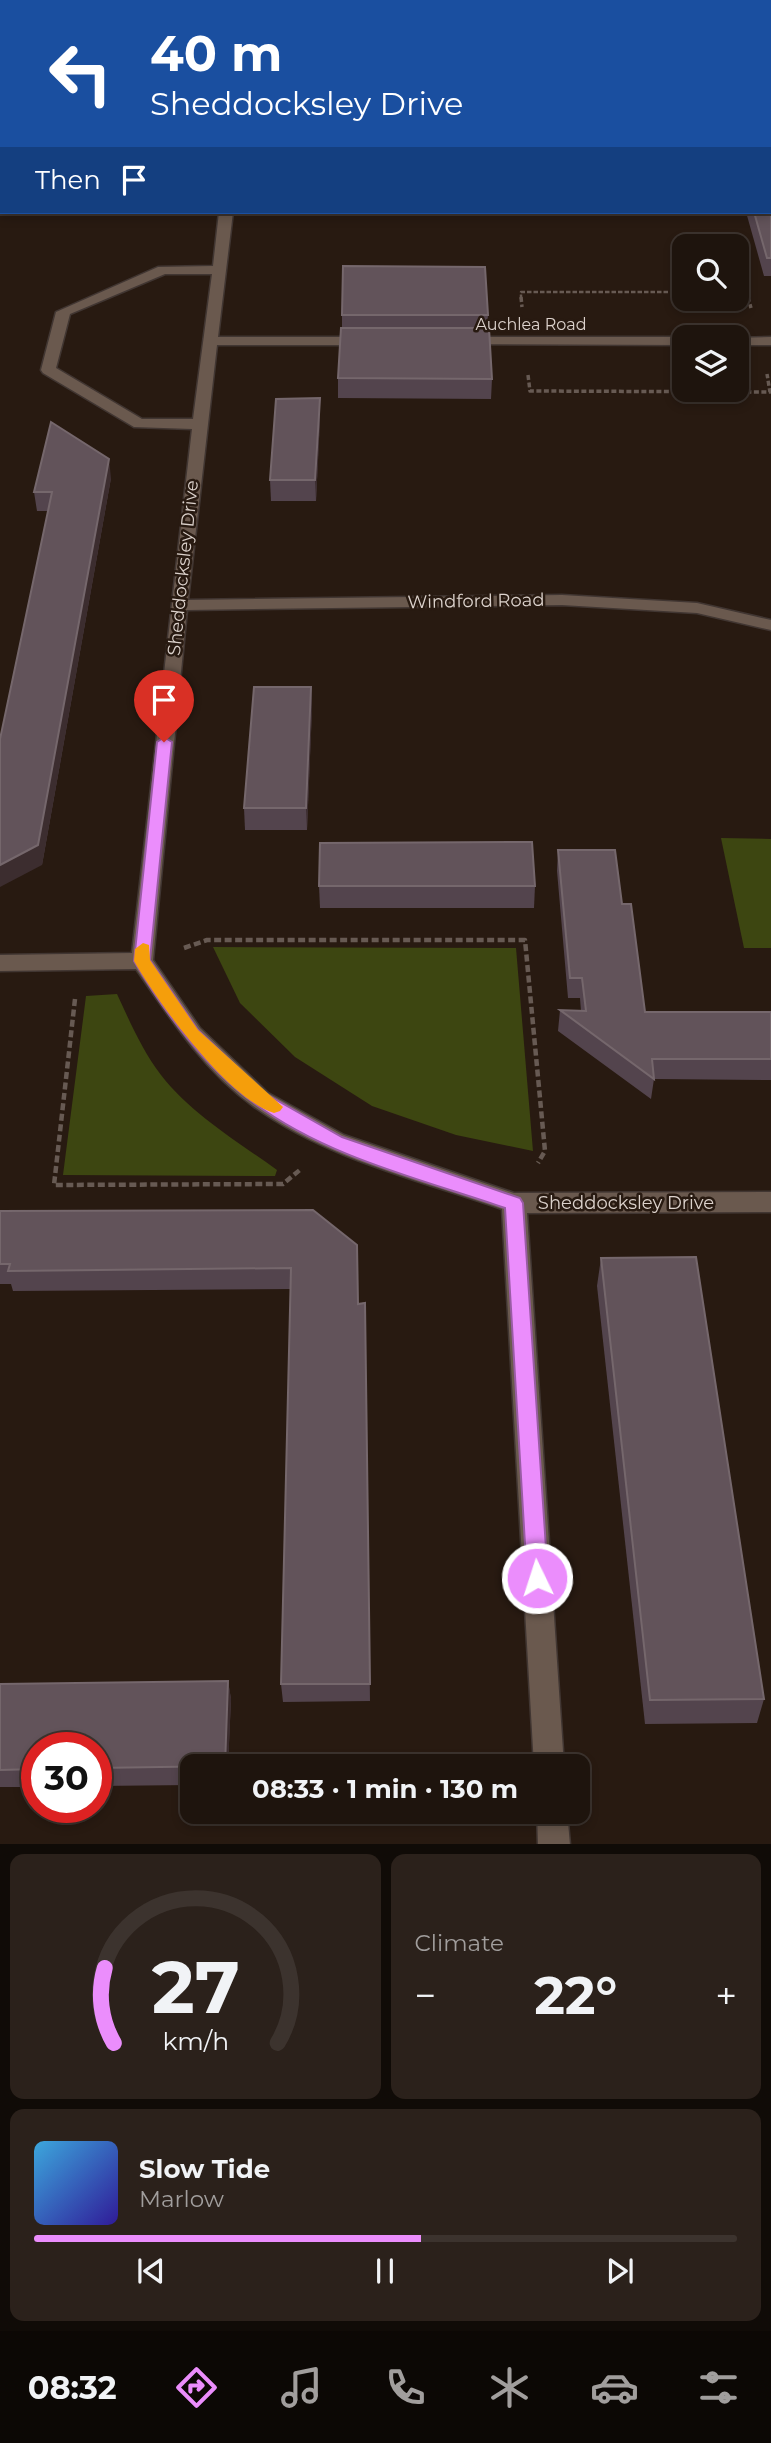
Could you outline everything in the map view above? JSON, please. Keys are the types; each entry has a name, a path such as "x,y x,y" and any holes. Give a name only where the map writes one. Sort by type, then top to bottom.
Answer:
{"street":[{"name":"Sheddocksley Drive","path":"226,214 199,424 142,961 192,1034 260,1099 335,1142 514,1203 771,1202"},
{"path":"199,424 139,424 48,370 63,312 163,270 219,270"},
{"path":"210,341 388,341"},
{"name":"Auchlea Road","path":"442,341 672,341"},
{"path":"749,341 771,341"},
{"name":"Windford Road","path":"179,605 562,600 696,608 771,625"},
{"path":"0,963 142,961"},
{"path":"514,1203 548,1754"},
{"path":"553,1824 554,1844"}],"path":[{"path":"525,341 521,292 672,292"},
{"path":"142,961 207,940 525,940 545,1151 514,1203"},
{"path":"76,990 54,1185 283,1184 335,1142"}],"green space":[{"path":"721,838 771,839 771,948 744,948"},
{"path":"213,947 516,948 533,1151 456,1135 372,1106 295,1057 240,1003"},
{"path":"117,994 148,1056 173,1089 215,1126 277,1170 275,1176 63,1175 86,996"}],"building":[{"path":"755,214 771,214 771,258 767,258"},
{"path":"343,266 485,267 488,315 342,315"},
{"path":"341,328 489,328 492,379 338,378"},
{"path":"320,398 315,480 270,480 276,399"},
{"path":"51,422 109,459 38,845 0,865 0,739 52,492 34,492"},
{"path":"254,687 311,687 306,808 244,808"},
{"path":"532,842 535,886 319,886 320,843"},
{"path":"558,850 615,850 622,904 631,904 645,1012 771,1012 771,1059 652,1059 654,1079 560,1010 586,1011 582,978 570,978"},
{"path":"313,1210 357,1245 358,1304 365,1303 370,1684 281,1684 291,1268 8,1271 10,1264 0,1264 0,1211"},
{"path":"696,1257 764,1699 650,1700 601,1258"},
{"path":"228,1681 225,1754 180,1754 180,1767 112,1768 112,1732 21,1732 21,1769 0,1770 0,1684"}],"slow traffic":[{"path":"143,949 142,961 192,1034 260,1099 274,1107"}],"route":[{"path":"164,742 142,961 192,1034 260,1099 335,1142 514,1203 537,1578"}]}
